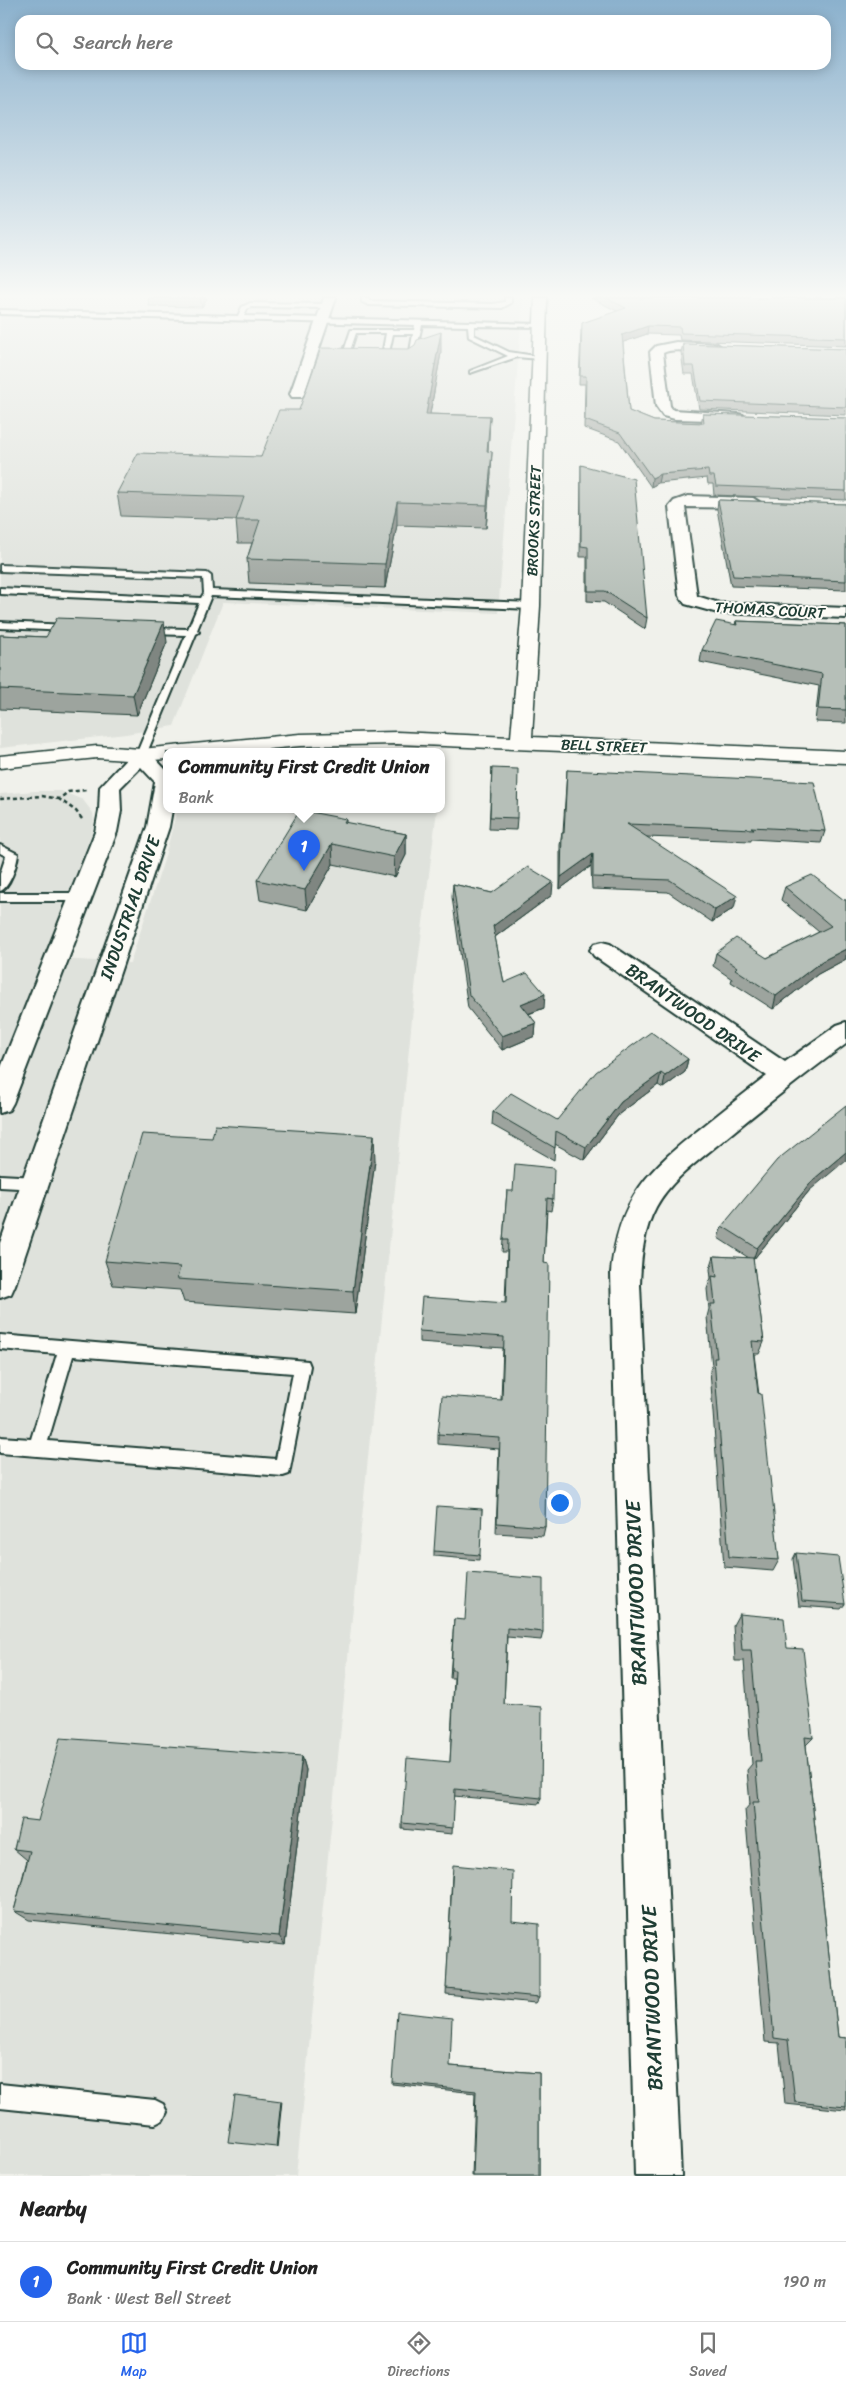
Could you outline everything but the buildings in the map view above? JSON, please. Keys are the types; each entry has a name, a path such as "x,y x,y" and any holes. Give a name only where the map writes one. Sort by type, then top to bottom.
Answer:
{"street":[{"name":"BROOKS STREET","path":"521,743 531,606 538,400"},
{"path":"662,400 663,406 668,413 675,415 751,418"},
{"name":"THOMAS COURT","path":"771,504 696,501 680,504 677,507 688,595 691,600 718,608 846,613"},
{"name":"BELL STREET","path":"214,748 300,740 445,739 846,757"},
{"path":"0,762 97,752 141,755 163,753"},
{"path":"0,779 99,769 141,755"},
{"path":"0,1103 106,832 110,811 110,787 141,755"},
{"name":"INDUSTRIAL DRIVE","path":"141,755 163,779"},
{"name":"INDUSTRIAL DRIVE","path":"0,1285 158,827 163,802"},
{"name":"BRANTWOOD DRIVE","path":"602,950 784,1075"},
{"name":"BRANTWOOD DRIVE","path":"658,2176 625,1285 626,1253 631,1234 646,1198 670,1168 784,1075 846,1031"}],"lane":[{"path":"0,568 207,576 207,597 141,755"},
{"path":"0,591 531,606"},
{"path":"0,625 78,628"},
{"path":"136,630 194,632"},
{"path":"0,849 12,854 11,862 0,887"},
{"path":"0,896 81,897"},
{"path":"0,1181 36,1183"},
{"path":"0,1342 302,1366 283,1468 0,1445"},
{"path":"37,1448 67,1348"},
{"path":"0,2096 155,2112"}],"path":[{"path":"0,799 42,796 58,799"}],"shaded area":[{"path":"0,400 515,400 498,613 223,602 174,726 126,734 0,748"},
{"path":"61,791 83,800 93,813 94,821 91,835 43,958 130,963 164,860 176,813 437,813 416,979 296,2176 0,2176 0,794"}],"place":[{"name":"Community First Credit Union","path":"304,871"}]}
